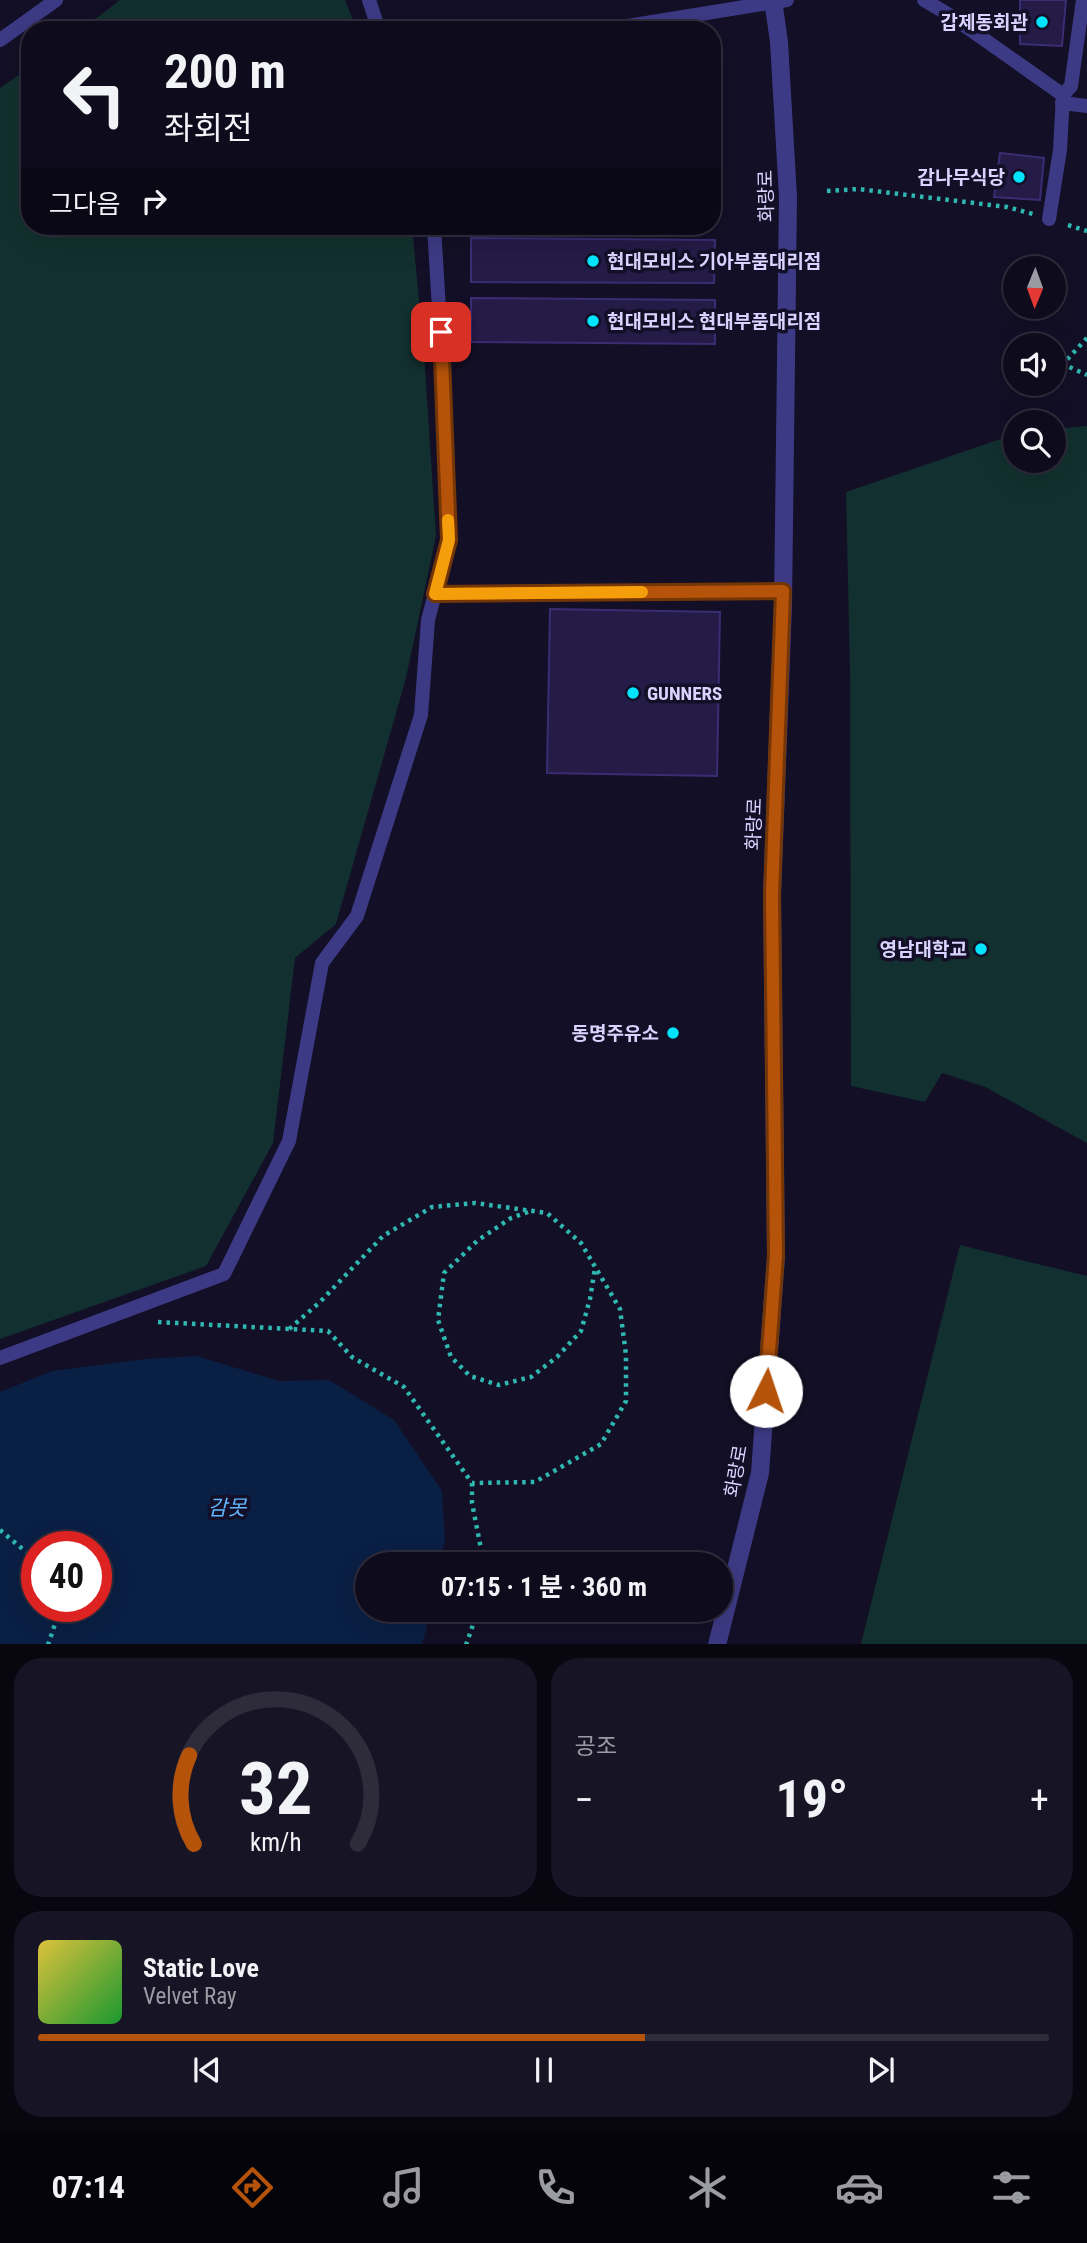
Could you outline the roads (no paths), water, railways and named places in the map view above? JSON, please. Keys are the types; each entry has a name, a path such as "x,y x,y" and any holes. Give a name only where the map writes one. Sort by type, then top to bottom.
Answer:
{"street":[{"name":"화랑로","path":"717,1644 760,1473 776,1256 772,895 783,591 788,197 778,1"}],"lane":[{"path":"27,21 56,0"},
{"path":"369,0 376,21"},
{"path":"924,0 951,16 1063,99 1087,106"},
{"path":"1049,219 1060,150 1063,99 1071,86 1083,0"},
{"path":"657,21 778,1"},
{"path":"0,40 21,25"},
{"path":"0,1359 224,1274 289,1141 322,963 357,916 421,715 428,620 449,540 435,235"},
{"path":"435,594 783,591"}],"water":[{"name":"감못","path":"197,1356 279,1381 329,1380 394,1420 442,1491 445,1542 441,1552 355,1552 355,1622 427,1622 422,1644 0,1644 0,1392 52,1371 145,1359"}],"place":[{"name":"갑제동회관","path":"1042,22"},
{"name":"감나무식당","path":"1019,177"},
{"name":"현대모비스 기아부품대리점","path":"593,261"},
{"name":"현대모비스 현대부품대리점","path":"593,321"},
{"name":"GUNNERS","path":"633,693"},
{"name":"영남대학교","path":"981,949"},
{"name":"동명주유소","path":"673,1033"}]}
